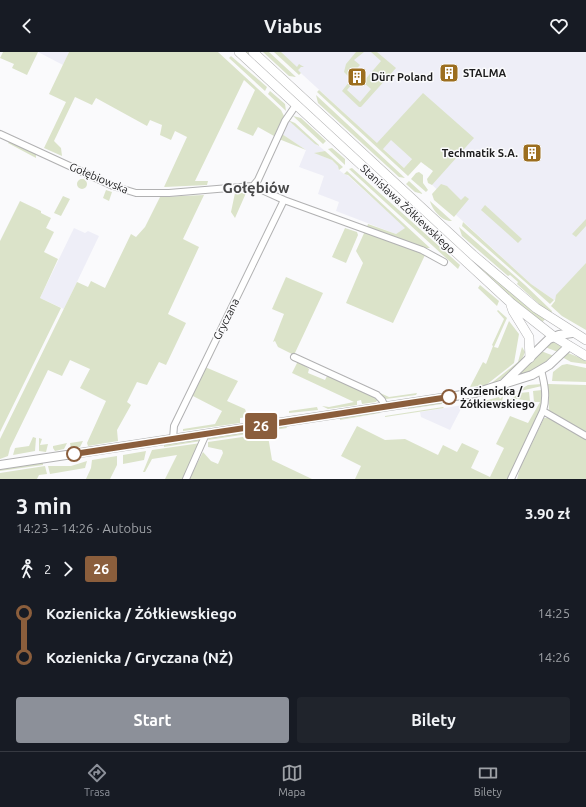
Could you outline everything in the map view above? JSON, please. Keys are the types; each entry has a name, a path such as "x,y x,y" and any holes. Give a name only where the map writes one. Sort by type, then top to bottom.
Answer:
{"main road":[{"name":"Stanisława Żółkiewskiego","path":"238,52 511,303 553,336 586,356"},
{"name":"Stanisława Żółkiewskiego","path":"253,52 473,255 536,308 572,333 586,340"},
{"path":"511,303 513,311 529,337 530,358"},
{"path":"502,385 553,336 572,333"},
{"path":"0,465 475,393 525,378 541,370 569,346"}],"street":[{"path":"253,186 258,180 285,121 296,105"},
{"name":"Gołębiowska","path":"0,134 113,186 136,193 169,193 253,186 284,200 404,243 444,262"},
{"name":"Gryczana","path":"173,439 174,426 284,200"},
{"path":"294,357 376,395 382,400 385,407"},
{"path":"511,479 543,411 546,401 546,389 541,370"},
{"path":"543,411 586,436"},
{"path":"186,479 206,434"}],"shaded area":[{"path":"38,52 69,52 63,65"},
{"path":"278,52 586,52 586,322 531,284 455,214 459,210 429,182 438,172 417,153 404,168"},
{"path":"288,120 325,151 315,153 332,160 339,167 339,170 347,175 406,228 396,234 336,211 339,202 318,194 324,176 299,167 306,150 282,134"},
{"path":"74,228 85,233 88,231 99,236 64,309 40,298"},
{"path":"463,405 450,430 421,417 420,412"}],"green space":[{"path":"3,52 38,52 27,75 12,68 14,64 0,58"},
{"path":"69,52 218,52 281,110 284,116 274,136 258,127 253,136 237,129 255,90 244,80 195,181 208,181 207,185 164,187 187,137 175,131 171,140 160,135 162,125 150,120 147,126 96,98 92,105 75,97 54,141 61,148 62,156 44,148 66,102 49,94"},
{"path":"244,52 248,52 336,133 545,319 541,324 524,310"},
{"path":"263,52 269,52 296,77 289,76"},
{"path":"274,52 281,52 297,67 299,64 304,67 301,67 298,70 301,73 299,75"},
{"path":"356,52 364,52 354,60 360,65 349,77 344,72 346,64"},
{"path":"371,52 377,52 396,68 361,107 359,107 342,91 349,82 352,84 347,90 360,102 371,89 363,82 381,61"},
{"path":"231,56 267,87 265,91 229,58"},
{"path":"319,90 377,143 423,93 474,138 432,185 428,183 427,179 433,171 421,162 408,176 317,92","holes":["391,140 412,159 404,168 383,149"]},
{"path":"270,91 285,104 286,111 268,94"},
{"path":"316,95 405,178 399,177 318,103"},
{"path":"293,116 301,118 326,141 323,144"},
{"path":"288,120 295,123 320,146 315,144"},
{"path":"282,134 306,150 279,139"},
{"path":"9,142 36,154 36,158 8,143"},
{"path":"332,148 345,159 345,165 328,149"},
{"path":"325,151 343,167 339,170 338,166 332,160 314,153"},
{"path":"352,168 460,265 458,269 349,169"},
{"path":"347,171 430,248 423,248 367,227 368,224 396,234 405,228 348,175 344,174"},
{"path":"419,172 423,175 423,183 428,190 426,192 411,179 416,173"},
{"path":"80,179 84,179 86,180 86,188 80,189 77,186 77,182"},
{"path":"409,181 423,194 415,192 406,184"},
{"path":"441,184 447,186 461,200 465,196 469,199 454,217 434,200 432,194"},
{"path":"106,190 112,192 109,201 103,198"},
{"path":"235,193 246,193 235,218 231,212"},
{"path":"204,195 183,239 199,247 168,314 186,323 166,365 159,362 147,385 137,382 127,402 131,405 117,430 118,441 88,446 87,443 106,401 80,388 90,369 70,360 62,376 48,370 10,448 8,456 0,459 0,439 77,282 88,287 91,281 105,288 131,234 136,237 145,227 160,197"},
{"path":"63,196 70,199 61,216 54,213"},
{"path":"20,201 41,211 41,213 51,218 46,228 54,232 44,252 58,259 40,298 61,308 0,432 0,241"},
{"path":"430,201 452,221 445,220 438,215"},
{"path":"485,205 522,239 518,243 481,210"},
{"path":"586,219 586,226 576,237 572,234"},
{"path":"463,222 531,284 554,300 550,304 462,226"},
{"path":"459,227 525,285 552,311 551,315 517,284 518,282 510,275 508,276 462,236"},
{"path":"345,228 357,232 358,235 346,263 332,257"},
{"path":"365,231 425,255 393,323 346,303 363,263 356,251"},
{"path":"586,263 586,330 562,316 551,306 555,301 556,295"},
{"path":"286,277 323,293 294,355 278,347 275,341 273,342 284,314 272,309"},
{"path":"480,285 499,301 497,306 478,288"},
{"path":"498,310 507,318 494,347 498,348 509,321 519,334 514,363 486,385 470,387 483,362 486,364 493,346 492,345 504,319 497,311"},
{"path":"553,341 562,347 558,352 545,347"},
{"path":"522,347 525,352 519,364 506,376 489,385 518,362"},
{"path":"541,351 554,356 534,371 511,378"},
{"path":"568,353 586,360 586,364 571,362 562,357"},
{"path":"298,361 309,369 308,373 325,380 327,376 333,377 377,397 378,399 376,402 362,404 361,400 357,401 357,405 328,409 322,406 329,407 354,402 292,373"},
{"path":"567,364 586,368 586,382 552,381 553,372 562,365"},
{"path":"205,367 238,381 227,401 245,409 248,417 240,418 240,423 183,431 183,429 215,424 222,411 191,395"},
{"path":"542,384 542,386 516,392 528,385"},
{"path":"548,384 586,385 586,433 549,412"},
{"path":"371,389 389,397 417,393 416,395 386,399"},
{"path":"542,390 544,393 540,412 508,479 355,479 361,466 341,456 357,426 385,440 405,439 438,455 443,445 457,452 462,443 479,451 471,468 490,477 504,448 496,444 510,416 528,423 540,402 534,402 533,391"},
{"path":"529,392 530,401 517,399 508,401 520,393"},
{"path":"503,396 502,402 480,405 480,402 499,397 500,399"},
{"path":"442,402 442,404 408,409 408,408"},
{"path":"317,407 318,410 289,413 289,411"},
{"path":"444,408 385,417 385,416"},
{"path":"380,413 340,420 340,418"},
{"path":"544,418 550,418 586,439 586,479 517,479 520,468"},
{"path":"286,426 287,428 208,440 209,437"},
{"path":"270,433 268,436 272,460 312,479 189,479 203,452 211,461 218,464 223,453 222,450 208,447 208,442"},
{"path":"33,437 36,438 35,451 13,455 15,448 29,446"},
{"path":"39,438 42,439 40,445 48,444 46,452 39,451"},
{"path":"202,439 201,441 164,447 164,444"},
{"path":"83,441 80,447 71,448 70,443"},
{"path":"67,443 64,449 55,451 53,448 53,446"},
{"path":"201,443 183,479 165,479 177,455 152,459 145,472 143,472 152,450"},
{"path":"146,451 144,460 123,464 123,455"},
{"path":"117,456 117,465 110,479 86,479 91,468 92,460"},
{"path":"87,461 85,468 50,474 48,466 71,466"},
{"path":"43,462 43,465 0,471 0,469"},
{"path":"45,466 47,474 39,475 37,479 0,479 0,473"}],"bus line":[{"name":"26","path":"74,454 449,397"}],"place":[{"name":"STALMA","path":"449,73"},
{"name":"Dürr Poland","path":"357,77"},
{"name":"Techmatik S.A.","path":"532,153"},
{"name":"Kozienicka / Żółkiewskiego","path":"449,397"}],"district":[{"name":"Gołębiów","path":"256,188"}]}
